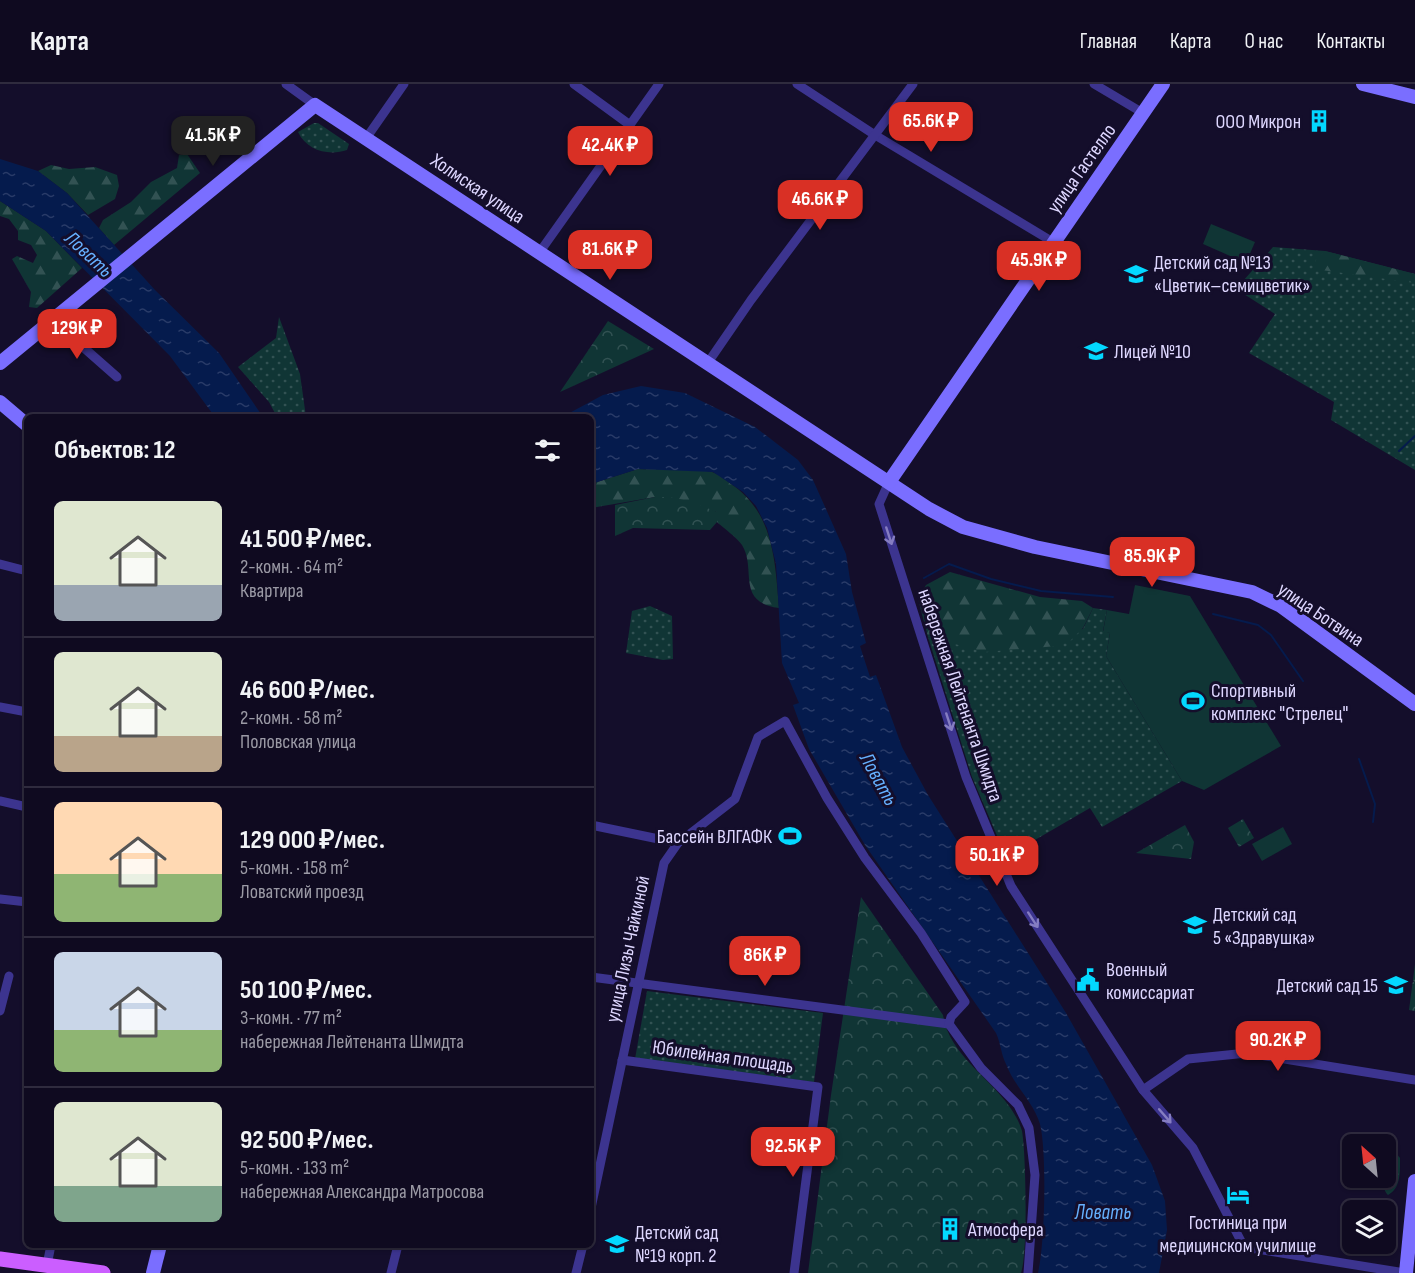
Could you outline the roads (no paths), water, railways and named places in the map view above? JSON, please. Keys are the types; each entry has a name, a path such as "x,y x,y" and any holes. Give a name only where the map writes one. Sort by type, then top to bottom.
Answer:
{"main road":[{"name":"улица Гастелло","path":"889,482 1163,84"},
{"path":"1363,84 1415,97"},
{"name":"Холмская улица","path":"315,105 889,482"},
{"path":"0,363 315,105"},
{"path":"0,402 24,422"},
{"name":"улица Ботвина","path":"889,482 929,509 963,527 1035,547 1252,592 1281,606 1415,704"},
{"path":"1405,1273 1415,1181"},
{"path":"153,1273 159,1248"},
{"path":"0,1259 103,1273"}],"street":[{"name":"Холмская улица","path":"286,84 315,105"},
{"path":"367,138 404,84"},
{"path":"574,84 630,125"},
{"path":"539,253 659,84"},
{"path":"797,84 875,135 1053,242"},
{"path":"707,364 751,300 913,84"},
{"path":"1094,84 1143,113"},
{"path":"48,323 58,326 117,377"},
{"name":"набережная Лейтенанта Шмидта","path":"889,482 879,504 966,777 1011,886 1143,1090 1193,1148 1244,1247 1405,1273"},
{"path":"0,564 24,571"},
{"path":"0,707 24,711"},
{"path":"594,826 678,843 735,799 758,737 785,721 827,798 865,858 921,933 965,1002 951,1017 949,1024"},
{"path":"0,801 24,806"},
{"name":"улица Лизы Чайкиной","path":"594,1194 664,863 678,843"},
{"path":"0,899 24,899"},
{"path":"0,1011 9,976"},
{"path":"594,977 949,1024 981,1068 1018,1105 1029,1128 1035,1175 1028,1273"},
{"path":"1143,1090 1188,1059 1246,1053 1415,1080"},
{"name":"Юбилейная площадь","path":"622,1060 818,1087 794,1273"},
{"path":"47,1265 50,1248"},
{"path":"391,1273 397,1248"},
{"path":"576,1273 582,1248"}],"water":[{"name":"Ловать","path":"0,159 38,171 67,193 155,290 219,353 261,414 213,414 170,356 46,231 0,201"},
{"name":"Ловать","path":"641,386 685,393 755,427 798,460 813,480 846,554 852,592 866,643 860,646 870,677 876,675 902,747 928,795 1066,1013 1152,1165 1165,1201 1167,1230 1159,1273 1038,1273 1044,1198 1044,1155 1040,1124 1033,1108 1009,1072 996,1033 865,845 809,749 793,705 799,703 782,663 776,564 767,528 756,506 743,492 713,472 638,469 594,483 594,414 568,414 603,395"}],"waterway":[{"path":"1399,451 1415,436"},
{"path":"924,578 949,564 991,579 1041,591 1113,597"},
{"path":"1213,614 1258,625 1271,635 1303,681"},
{"path":"1359,759 1375,804 1373,822"}],"place":[{"name":"ООО Микрон","path":"1319,121"},
{"name":"Детский сад №13 «Цветик–семицветик»","path":"1136,274"},
{"name":"Лицей №10","path":"1096,351"},
{"name":"Спортивный комплекс \"Стрелец\"","path":"1193,701"},
{"name":"Бассейн ВЛГАФК","path":"790,836"},
{"name":"Детский сад 5 «Здравушка»","path":"1195,925"},
{"name":"Военный комиссариат","path":"1088,980"},
{"name":"Детский сад 15","path":"1396,985"},
{"name":"Гостиница при медицинском училище","path":"1238,1195"},
{"name":"Атмосфера","path":"950,1229"},
{"name":"Детский сад №19 корп. 2","path":"617,1244"}]}
